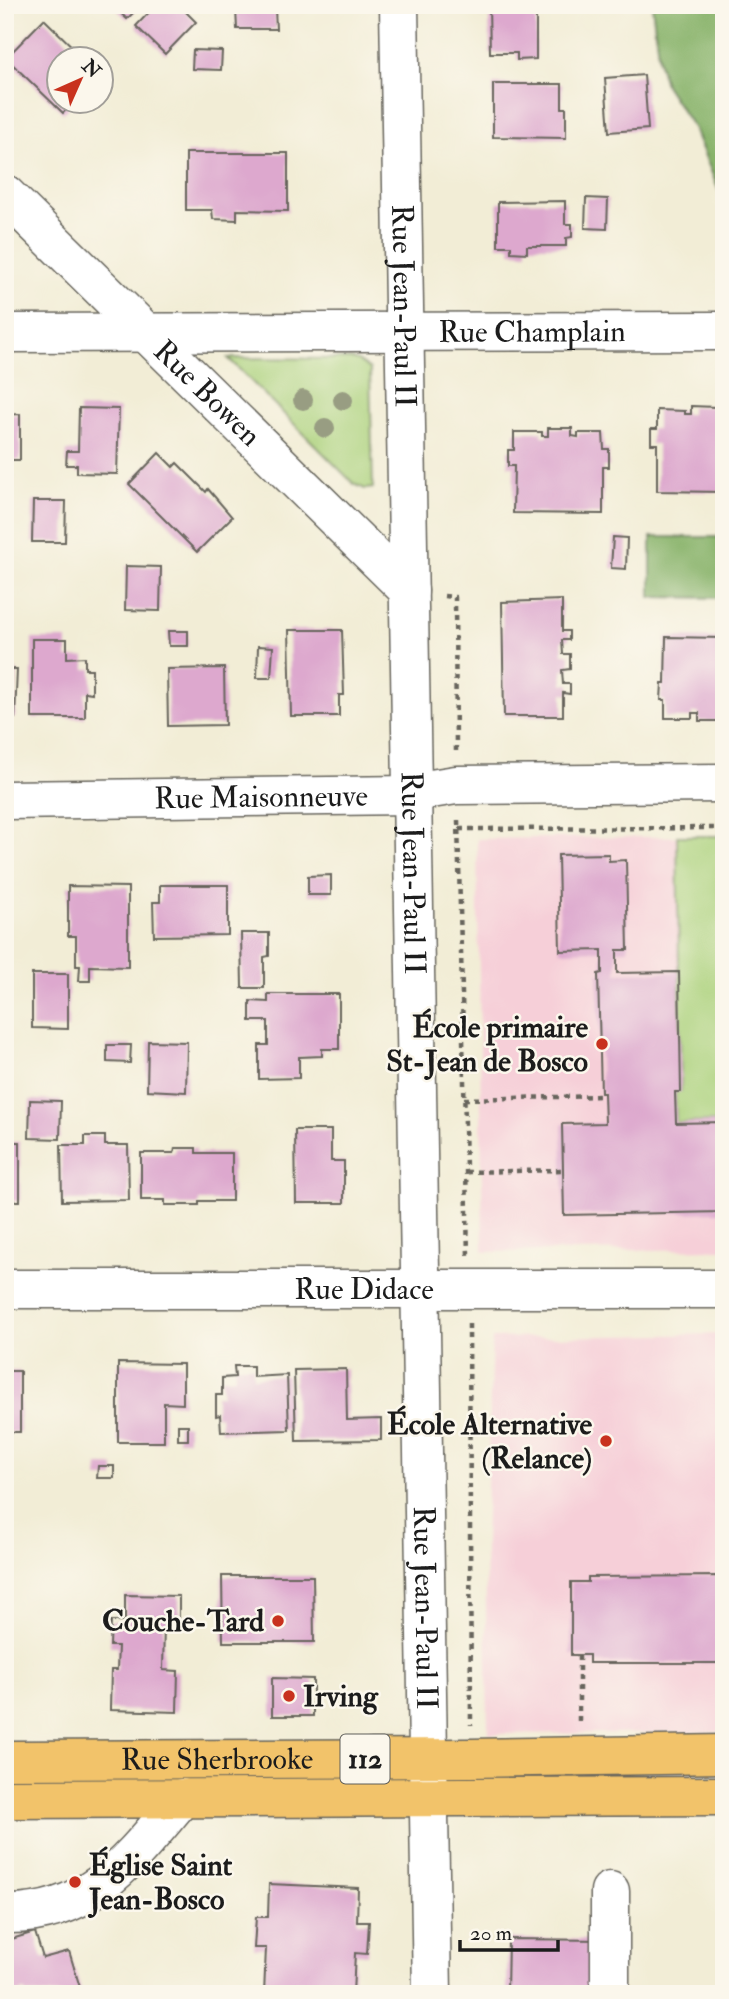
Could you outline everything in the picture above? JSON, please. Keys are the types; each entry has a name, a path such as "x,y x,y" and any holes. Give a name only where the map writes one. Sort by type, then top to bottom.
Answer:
{"main road":[{"name":"Rue Sherbrooke","path":"5,1760 724,1754"},
{"name":"Rue Sherbrooke","path":"5,1799 724,1796"}],"street":[{"name":"Rue Jean-Paul II","path":"399,5 432,1994"},
{"name":"Rue Bowen","path":"5,194 409,591"},
{"name":"Rue Champlain","path":"5,333 724,331"},
{"name":"Rue Maisonneuve","path":"5,800 411,795 456,785 724,783"},
{"name":"Rue Didace","path":"5,1289 724,1289"},
{"path":"5,1914 40,1911 64,1905 106,1882 124,1866 182,1798"},
{"path":"610,1891 610,1994"}],"path":[{"path":"459,829 724,828"},
{"path":"464,1099 604,1096"},
{"path":"466,1172 563,1170"},
{"path":"579,1656 579,1756"}],"shaded area":[{"name":"École primaire St-Jean de Bosco","path":"724,836 724,1249 483,1252 477,839"},
{"name":"École Alternative (Relance)","path":"724,1334 724,1732 488,1734 485,1544 492,1338"}],"green space":[{"path":"652,5 724,5 724,203 694,129 665,85 659,63"},
{"path":"228,358 351,359 370,369 373,488 365,489 354,484"},
{"path":"651,537 724,537 724,598 651,597"},
{"path":"677,836 724,836 724,1122 676,1123 675,1092 681,1091"}],"building":[{"path":"112,5 141,5 127,19"},
{"path":"156,5 179,5 196,22 165,54 136,26"},
{"path":"489,5 536,5 536,59 517,60 517,53 490,53"},
{"path":"275,8 276,29 237,29 236,9"},
{"path":"44,19 72,46 46,46 46,97 6,58"},
{"path":"193,50 222,51 221,70 192,69"},
{"path":"644,75 648,129 609,132 605,78"},
{"path":"493,84 562,84 562,108 566,108 566,138 493,137"},
{"path":"186,153 288,153 288,211 237,210 237,220 213,219 212,210 186,210"},
{"path":"586,198 608,199 607,229 585,228"},
{"path":"565,201 565,224 572,224 572,237 566,238 566,246 527,246 527,253 511,252 511,246 498,246 498,202"},
{"path":"691,406 716,407 716,415 724,415 724,492 657,491 657,444 651,444 651,429 657,429 657,410 685,411 685,414 691,414"},
{"path":"79,408 119,409 117,474 77,473 77,465 66,465 67,451 78,451"},
{"path":"20,414 20,460 5,460 5,415"},
{"path":"548,428 572,428 572,436 578,437 578,433 603,433 604,449 609,449 609,467 603,467 603,514 513,513 514,466 508,466 508,450 514,450 514,432 542,432 542,436 548,436"},
{"path":"159,453 173,467 177,463 206,492 208,489 232,517 197,552 129,484"},
{"path":"33,501 66,501 65,542 32,542"},
{"path":"613,537 627,538 626,569 611,568"},
{"path":"126,566 161,567 160,611 125,610"},
{"path":"562,600 562,631 569,631 569,640 562,640 563,654 570,654 570,669 562,670 563,684 570,684 570,694 563,693 563,716 504,716 502,602"},
{"path":"289,630 342,630 344,695 339,695 339,716 291,716"},
{"path":"168,631 188,631 188,646 169,646"},
{"path":"666,637 724,638 722,721 699,721 699,713 692,713 692,718 665,718 665,700 661,700 662,683 665,683"},
{"path":"32,639 67,639 67,658 85,657 85,669 92,669 92,693 85,692 85,718 32,718"},
{"path":"258,646 273,647 271,678 257,678"},
{"path":"224,668 225,725 168,726 167,669"},
{"path":"5,669 17,669 15,718 5,718"},
{"name":"École primaire St-Jean de Bosco","path":"609,854 609,861 626,860 628,950 617,950 617,973 679,972 681,1092 675,1092 676,1123 724,1122 724,1212 564,1215 562,1124 605,1123 604,1093 601,1093 598,974 602,973 602,950 560,951 558,855"},
{"path":"331,875 331,895 308,895 308,876"},
{"path":"160,885 228,885 228,935 154,936 153,902 160,902"},
{"path":"68,886 128,887 128,967 90,966 90,981 79,981 76,936 68,936"},
{"path":"241,933 269,933 269,956 264,957 264,988 242,988"},
{"path":"32,974 68,974 68,1029 32,1028"},
{"path":"268,994 339,994 339,1049 322,1049 322,1056 299,1057 299,1078 259,1079 259,1045 268,1045 268,1021 250,1021 250,1001 268,1002"},
{"path":"148,1041 187,1042 186,1092 147,1090"},
{"path":"107,1045 131,1045 130,1063 107,1062"},
{"path":"30,1100 61,1101 60,1139 29,1138"},
{"path":"295,1130 331,1130 331,1161 344,1161 344,1203 296,1203"},
{"path":"85,1136 105,1136 105,1145 128,1145 129,1200 62,1201 61,1145 85,1145"},
{"path":"5,1142 20,1142 20,1201 5,1201"},
{"path":"175,1148 196,1148 196,1153 232,1153 232,1201 165,1205 165,1200 141,1200 141,1153 174,1153"},
{"path":"118,1363 183,1364 183,1404 164,1403 164,1442 118,1442"},
{"path":"234,1366 253,1366 253,1377 287,1375 289,1430 221,1432 220,1415 216,1416 216,1395 222,1395 222,1378 235,1377"},
{"path":"346,1369 347,1420 381,1419 381,1440 296,1441 294,1370"},
{"path":"5,1371 20,1371 20,1432 5,1432"},
{"path":"178,1425 188,1425 188,1440 178,1440"},
{"path":"98,1466 114,1466 114,1478 97,1478"},
{"path":"222,1576 313,1576 314,1642 223,1642"},
{"path":"722,1576 722,1663 589,1663 589,1655 571,1655 571,1582 588,1582 588,1577"},
{"path":"125,1595 179,1596 179,1624 164,1624 163,1670 178,1671 177,1712 110,1710 111,1670 117,1670 118,1646 110,1646 111,1621 125,1621"},
{"path":"272,1678 313,1679 313,1716 272,1716"},
{"path":"269,1884 358,1888 357,1922 369,1922 367,1954 355,1953 353,1994 264,1994 266,1948 254,1948 256,1917 268,1917"},
{"path":"35,1932 43,1958 69,1951 82,1994 26,1994 25,1991 10,1994 8,1986 5,1987 5,1941"},
{"path":"508,1939 604,1940 604,1994 507,1994"}],"place":[{"name":"École primaire St-Jean de Bosco","path":"602,1044"},
{"name":"École Alternative (Relance)","path":"606,1441"},
{"name":"Couche-Tard","path":"278,1621"},
{"name":"Irving","path":"289,1696"},
{"name":"Église Saint Jean-Bosco","path":"75,1882"}]}
